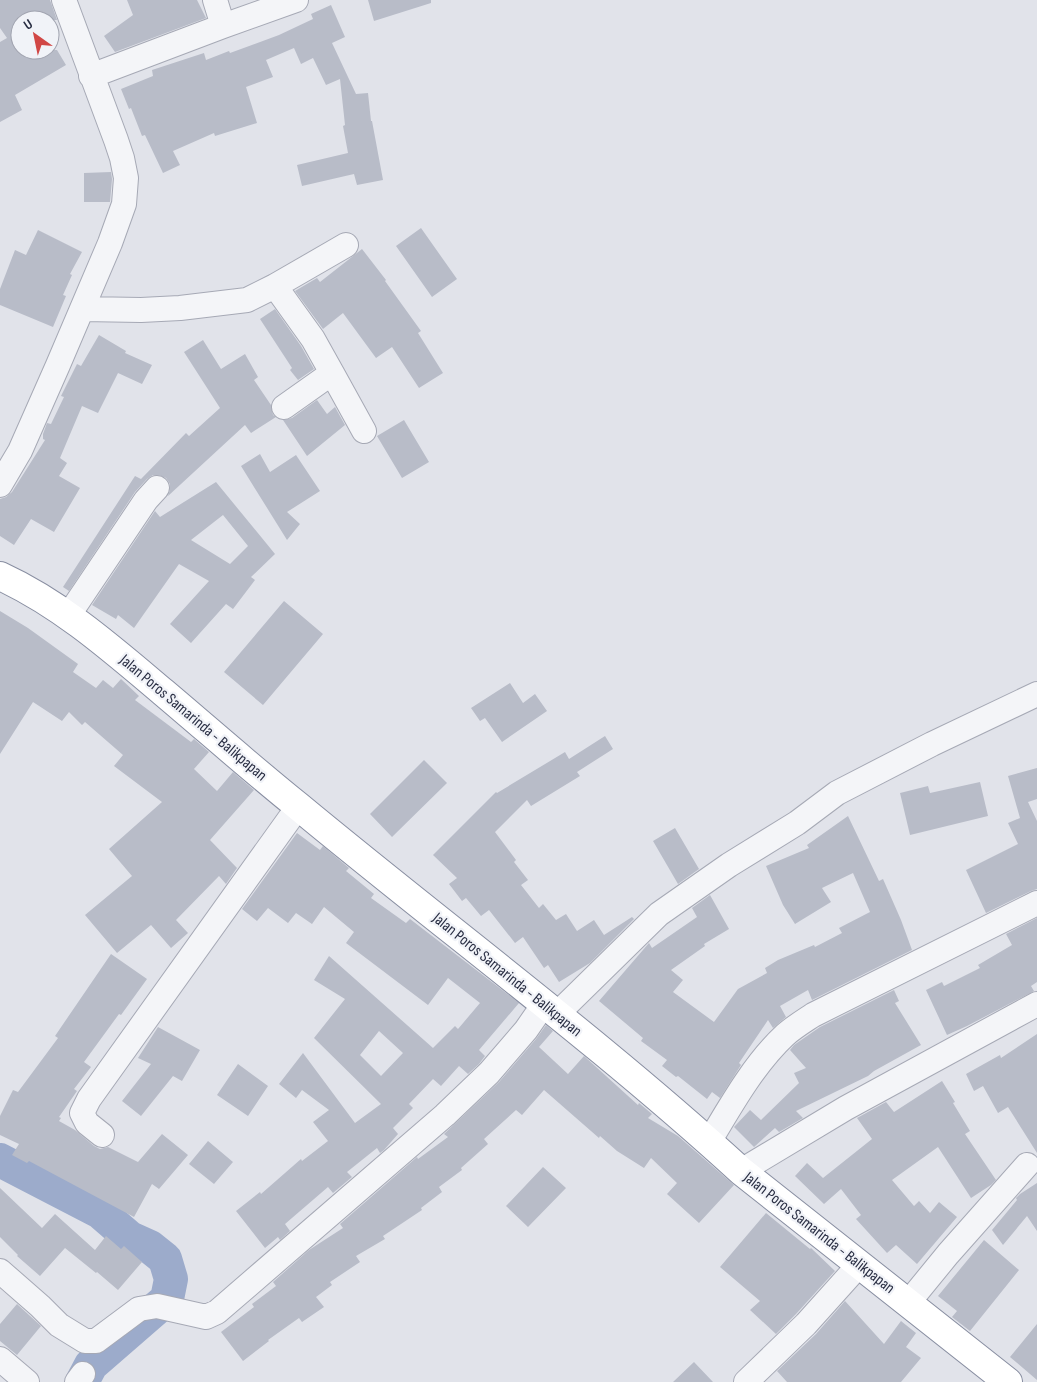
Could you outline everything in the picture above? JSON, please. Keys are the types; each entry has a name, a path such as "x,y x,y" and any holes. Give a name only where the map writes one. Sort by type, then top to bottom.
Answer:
{"highway":[{"name":"Jalan Poros Samarinda - Balikpapan","path":"0,576 26,588 68,616 130,664 298,807 550,1009 741,1171 1008,1382"}],"street":[{"path":"0,485 20,452 83,309 110,243 124,204 126,192 126,178 122,158 64,0"},
{"path":"214,0 222,26"},
{"path":"92,76 296,0"},
{"path":"83,309 141,310 180,308 248,300 346,245"},
{"path":"275,286 313,339 364,431"},
{"path":"284,407 332,373"},
{"path":"68,616 146,500 157,488"},
{"path":"0,1271 59,1325 85,1341 96,1341 140,1309 157,1306 206,1316 217,1312 445,1115 490,1073 526,1030 659,914 729,865 797,823 837,793 932,744 1037,694"},
{"path":"102,1136 87,1123 82,1113 89,1099 298,807"},
{"path":"709,1142 748,1080 776,1044 792,1029 814,1015 1037,903"},
{"path":"741,1171 846,1108 1037,1004"},
{"path":"908,1303 948,1254 1027,1165"},
{"path":"746,1382 806,1324 859,1264"},
{"path":"0,1359 27,1382"}],"building":[{"path":"0,0 50,0 54,10 10,10 10,60 60,60 60,55 66,65 15,95 22,110 0,122 0,42 7,38 0,28"},
{"path":"127,0 197,0 206,18 115,52 104,36 133,15"},
{"path":"368,0 431,0 431,3 374,21"},
{"path":"331,5 345,37 332,43 356,94 368,93 371,121 383,180 357,185 354,174 302,186 297,165 348,153 343,126 345,125 340,79 326,85 313,58 301,64 294,48 266,60 273,77 246,87 257,123 215,136 214,133 173,151 180,165 163,173 145,135 142,136 121,89 153,76 152,70 204,53 206,60 279,35 313,19 311,14"},
{"path":"111,172 110,202 84,202 84,173"},
{"path":"421,228 457,279 432,297 396,246"},
{"path":"38,230 82,252 70,274 72,275 63,295 66,296 53,327 0,305 0,289 15,250 26,255"},
{"path":"362,249 421,331 418,333 443,373 419,388 392,347 376,358 343,313 323,329 295,291 317,278 320,282"},
{"path":"275,309 301,346 314,369 298,380 290,370 292,368 260,319"},
{"path":"99,335 126,351 125,353 152,365 142,384 118,373 98,413 82,406 60,458 67,463 59,476 80,488 54,532 31,519 14,545 0,536 0,499 12,492 45,440 43,439 43,434 47,423 51,424 64,397 61,396 77,364 81,366"},
{"path":"203,340 221,369 245,354 258,377 254,380 271,405 273,415 276,417 251,433 245,425 168,496 170,484 166,478 153,475 147,479 135,492 69,591 63,587 135,476 141,479 186,433 189,436 220,408 184,352"},
{"path":"317,400 327,414 335,407 345,425 307,456 283,420 292,418"},
{"path":"404,420 429,462 402,478 377,436"},
{"path":"260,454 270,472 296,455 320,491 287,512 300,524 287,540 241,466"},
{"path":"216,482 275,554 251,577 255,580 233,609 226,604 191,643 170,624 209,581 179,564 134,628 118,615 116,619 92,605 155,511 160,517","holes":["223,515 248,546 230,564 191,540"]},
{"path":"284,601 323,634 263,705 224,672"},
{"path":"0,611 28,628 78,664 73,672 96,688 103,680 113,688 121,679 139,696 135,700 191,742 194,739 209,752 194,769 217,791 233,772 254,790 210,840 237,868 226,884 219,876 176,920 188,933 171,948 151,925 117,953 85,915 132,876 109,849 162,802 114,766 123,755 85,722 82,725 69,712 62,721 33,702 0,754"},
{"path":"510,683 523,703 535,694 547,711 502,742 485,718 480,721 471,708"},
{"path":"605,736 613,749 577,772 580,776 531,806 527,800 495,832 528,880 521,885 539,908 543,904 556,920 566,914 577,931 594,920 604,935 632,917 634,919 590,963 559,982 548,965 544,968 523,937 515,943 489,910 481,916 466,898 462,901 449,884 457,878 433,855 496,792 565,752 569,759"},
{"path":"424,760 447,783 392,837 370,814"},
{"path":"1037,768 1037,799 1028,802 1037,821 1037,889 986,913 966,870 1018,844 1008,823 1020,818 1008,776"},
{"path":"980,782 988,816 910,835 900,793 928,786 930,793"},
{"path":"848,816 879,881 883,879 912,950 812,1000 808,990 780,1006 786,1017 773,1028 768,1020 739,1063 741,1065 720,1098 712,1092 707,1099 662,1066 667,1060 641,1041 643,1038 599,1001 649,943 652,948 697,917 692,908 710,895 729,929 704,944 705,946 671,970 683,980 673,992 714,1022 738,989 767,973 765,968 778,960 814,945 815,947 842,933 839,928 870,912 853,873 822,888 831,902 795,924 783,905 766,866 809,848 807,845"},
{"path":"675,828 699,869 678,884 653,841"},
{"path":"297,833 320,850 323,846 349,868 346,871 374,894 371,898 406,923 410,919 519,1003 479,1050 485,1056 479,1064 468,1074 459,1066 441,1086 433,1079 409,1104 413,1108 393,1128 398,1134 384,1150 380,1153 377,1148 347,1172 352,1177 333,1193 328,1187 285,1224 290,1231 280,1240 278,1237 265,1248 236,1211 260,1192 261,1194 301,1159 302,1161 328,1141 313,1122 329,1110 302,1090 296,1098 279,1084 303,1053 355,1123 381,1104 314,1038 345,999 314,980 329,956 433,1048 455,1026 458,1029 480,1003 448,978 428,1005 346,943 354,932 324,907 312,924 296,913 288,923 268,908 257,921 242,909","holes":["379,1031 403,1053 381,1076 360,1055"]},
{"path":"1037,918 1037,982 1031,986 1034,991 947,1035 926,990 942,982 944,986 980,968 978,965 1012,945 1006,934"},
{"path":"111,954 147,979 84,1062 91,1067 74,1089 77,1091 59,1117 61,1118 59,1121 75,1130 94,1146 100,1149 108,1147 138,1162 162,1134 188,1155 159,1189 152,1184 134,1217 29,1161 27,1163 12,1155 19,1144 0,1135 0,1116 13,1090 18,1092 58,1038 55,1036"},
{"path":"894,990 899,1001 895,1003 921,1045 868,1076 796,1111 803,1118 779,1132 775,1128 754,1147 734,1127 750,1110 761,1120 799,1083 794,1073 806,1068 790,1050 794,1045 820,1027"},
{"path":"546,1025 553,1031 539,1047 568,1074 584,1056 638,1105 639,1103 652,1114 648,1118 678,1136 734,1185 699,1223 667,1194 677,1183 651,1158 644,1168 617,1151 600,1136 599,1138 544,1090 522,1115 516,1110 484,1139 488,1144 461,1168 462,1170 439,1187 442,1192 421,1208 422,1210 383,1236 385,1239 356,1256 360,1262 330,1282 332,1285 316,1297 324,1307 302,1322 299,1318 243,1361 221,1332 254,1307 252,1304 276,1286 273,1282 309,1250 343,1228 340,1224 417,1157 418,1159 448,1137 444,1134 499,1082"},
{"path":"158,1027 200,1050 182,1081 173,1076 141,1116 122,1101 151,1064 138,1058"},
{"path":"1037,1034 1037,1153 1008,1107 998,1113 983,1086 974,1091 966,1074 1000,1055 1001,1058"},
{"path":"238,1064 268,1086 248,1116 217,1095"},
{"path":"942,1081 970,1131 965,1134 996,1180 971,1198 938,1147 892,1180 914,1206 919,1201 930,1213 939,1202 957,1217 917,1264 896,1245 887,1253 856,1219 861,1215 841,1189 824,1204 795,1176 807,1163 823,1178 872,1139 857,1118 886,1102 894,1112"},
{"path":"208,1141 233,1162 214,1184 189,1164"},
{"path":"543,1167 566,1188 528,1227 506,1206"},
{"path":"1037,1183 1037,1231 1027,1216 1003,1245 992,1230 1017,1200 1016,1198"},
{"path":"0,1188 42,1228 55,1214 95,1250 106,1236 121,1249 124,1246 142,1262 118,1290 65,1248 40,1276 17,1256 0,1237"},
{"path":"766,1213 811,1248 835,1271 776,1334 750,1310 760,1301 720,1267"},
{"path":"984,1240 1019,1270 970,1331 952,1317 957,1311 938,1296"},
{"path":"845,1301 884,1344 901,1321 916,1333 906,1347 921,1358 901,1382 787,1382 777,1371 816,1334"},
{"path":"17,1304 41,1326 17,1355 0,1341 0,1324"},
{"path":"1037,1324 1037,1380 1010,1357"},
{"path":"694,1362 713,1382 673,1382"}],"waterway":[{"path":"0,1160 100,1212 130,1238 150,1247 165,1259 171,1279 167,1299 91,1365 82,1382"}]}
